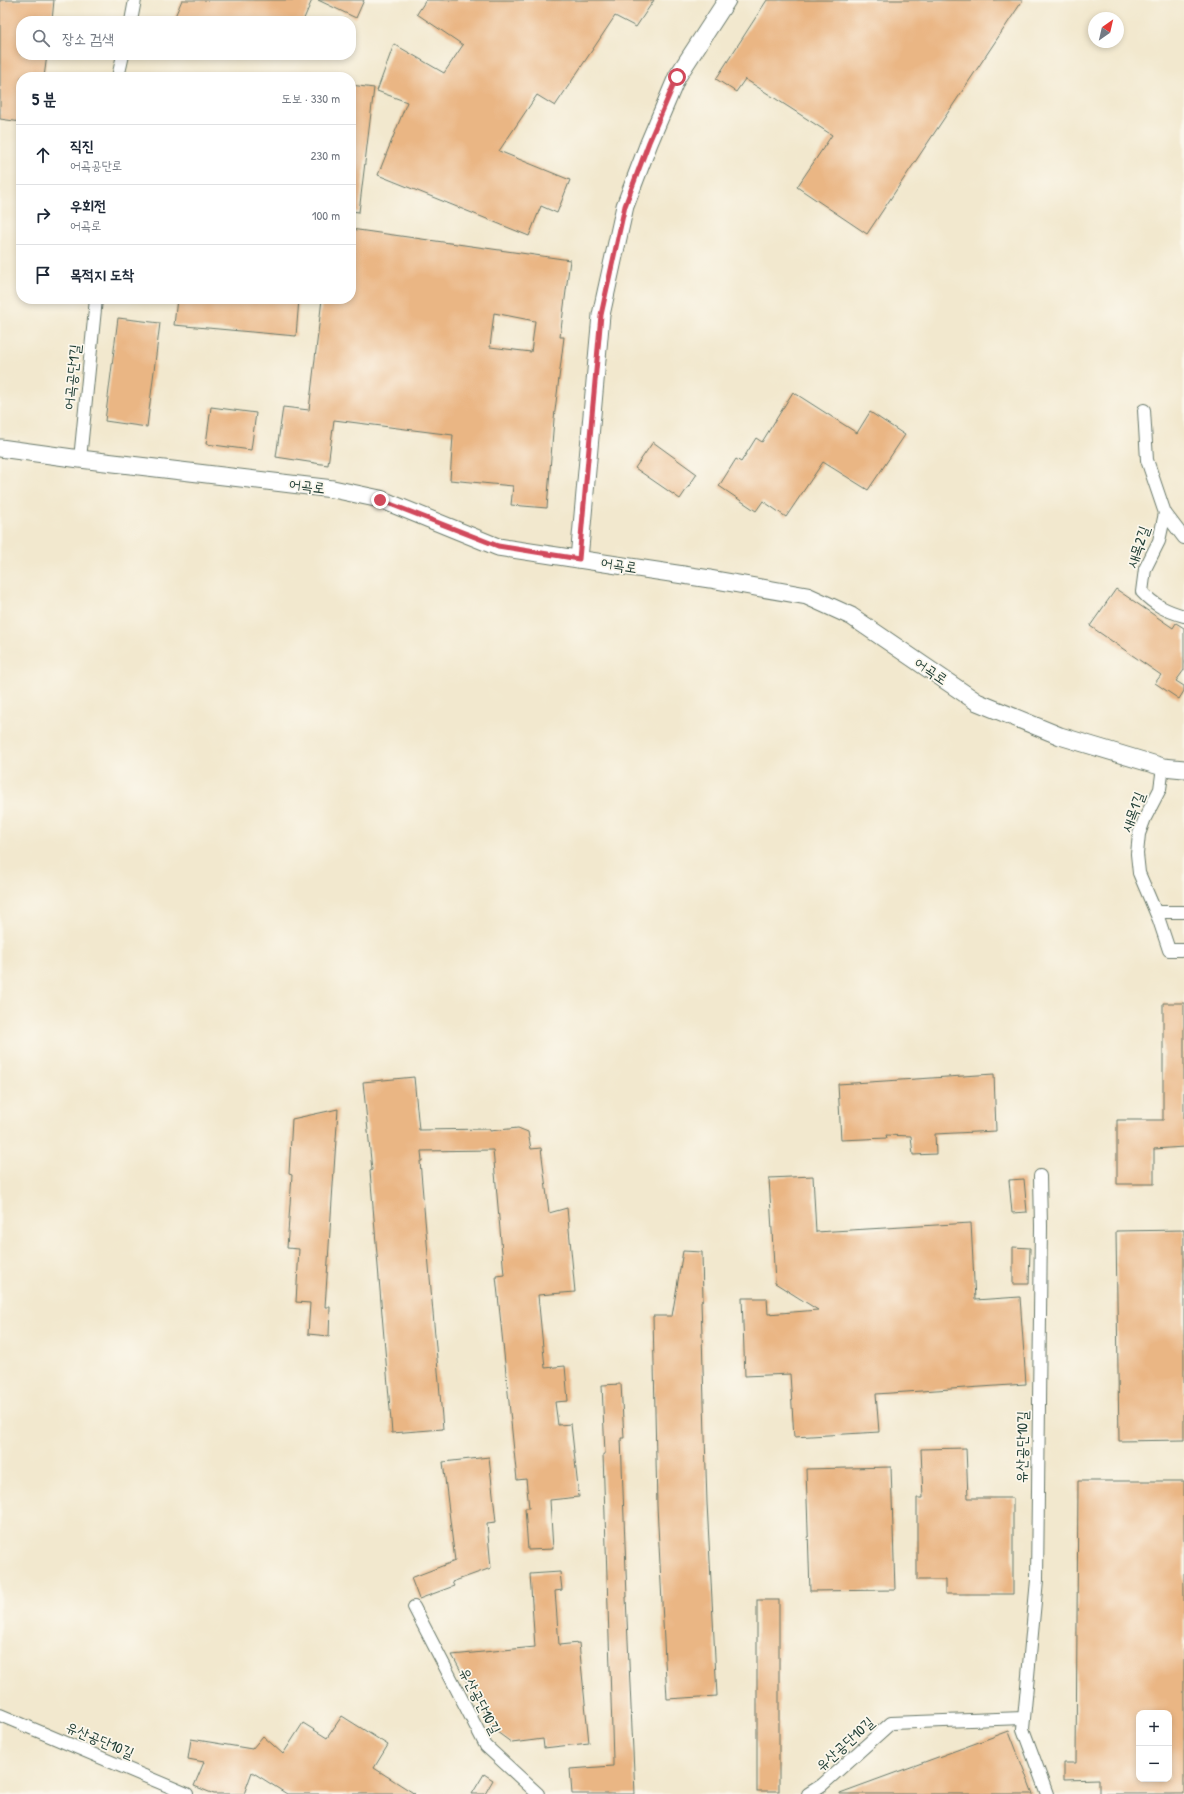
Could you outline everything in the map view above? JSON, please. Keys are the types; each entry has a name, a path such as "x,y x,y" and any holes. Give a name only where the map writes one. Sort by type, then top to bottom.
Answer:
{"street":[{"path":"132,16 135,0"},
{"path":"579,559 601,315 625,206 649,142 677,77 727,0"},
{"path":"119,72 122,60"},
{"name":"어곡공단1길","path":"80,459 96,304"},
{"name":"새목2길","path":"1144,410 1147,460 1165,513 1184,538"},
{"name":"어곡로","path":"0,448 333,489 380,500 498,546 807,596 851,616 976,702 1060,736 1163,767 1184,769"},
{"name":"새목2길","path":"1165,513 1159,541 1145,570 1142,592 1152,602 1165,610 1184,616"},
{"name":"새목1길","path":"1163,767 1160,789 1145,818 1139,834 1137,854 1139,873 1156,912 1169,950 1184,950"},
{"path":"1156,912 1184,912"},
{"name":"유산공단10길","path":"1040,1176 1041,1226 1037,1580 1023,1729 1047,1794"},
{"name":"유산공단10길","path":"414,1607 486,1746 538,1794"},
{"name":"유산공단10길","path":"0,1714 188,1794"},
{"name":"유산공단10길","path":"808,1794 822,1785 891,1723 1024,1718"}],"building":[{"path":"0,0 54,0 52,16 16,16 16,60 46,60 45,72 16,72 16,121 0,119"},
{"path":"182,0 312,0 305,16 175,16"},
{"path":"318,0 364,0 356,18 356,16 352,16"},
{"path":"426,0 654,0 636,27 615,16 555,106 537,95 499,151 570,180 557,213 541,206 529,236 378,175 407,102 377,91 394,44 444,73 463,45 417,14"},
{"path":"767,0 1023,0 867,234 797,187 832,135 745,79 736,92 716,79"},
{"path":"356,86 374,88 359,212 356,212"},
{"path":"356,230 570,260 560,337 564,337 554,419 547,508 511,505 513,486 450,480 453,435 334,420 328,465 276,457 283,407 309,410 321,304 356,304","holes":["494,313 535,321 531,352 490,347"]},
{"path":"176,304 299,304 296,336 174,325"},
{"path":"118,318 160,323 147,427 105,421"},
{"path":"793,392 857,433 870,412 905,435 868,490 823,462 786,517 763,501 756,511 719,486 736,459 741,462 756,438 762,442"},
{"path":"211,407 256,413 251,450 206,444"},
{"path":"653,442 697,474 680,499 635,468"},
{"path":"1116,589 1173,628 1176,623 1184,628 1184,670 1176,681 1184,686 1184,691 1179,699 1155,683 1161,675 1090,626"},
{"path":"1163,1003 1184,1003 1184,1147 1154,1149 1154,1184 1117,1184 1117,1120 1163,1120"},
{"path":"994,1074 996,1131 935,1134 936,1154 913,1155 911,1136 886,1135 887,1138 841,1140 838,1084"},
{"path":"414,1077 419,1130 490,1129 490,1131 518,1128 528,1132 531,1149 541,1148 549,1213 567,1208 575,1292 538,1295 545,1368 565,1366 568,1401 555,1402 558,1425 571,1424 579,1497 550,1500 553,1549 528,1550 525,1508 529,1508 526,1479 517,1480 496,1276 504,1275 493,1150 421,1151 422,1161 420,1161 443,1429 392,1433 370,1171 372,1170 363,1082"},
{"path":"338,1109 325,1307 330,1307 329,1336 308,1334 310,1303 296,1302 299,1249 287,1248 292,1175 289,1174 292,1119"},
{"path":"813,1176 816,1232 971,1223 975,1300 1020,1297 1026,1384 876,1394 879,1432 794,1437 790,1374 745,1376 742,1298 767,1298 768,1314 818,1310 775,1283 769,1178"},
{"path":"1024,1179 1027,1212 1012,1213 1009,1180"},
{"path":"1184,1230 1184,1440 1119,1441 1116,1231"},
{"path":"1013,1247 1030,1248 1029,1284 1013,1284"},
{"path":"683,1251 702,1252 703,1300 701,1301 707,1503 717,1696 667,1699 657,1506 653,1316 672,1316"},
{"path":"621,1384 624,1438 621,1438 626,1597 635,1794 572,1794 570,1769 613,1766 602,1385"},
{"path":"966,1448 968,1498 1013,1498 1013,1594 945,1594 945,1580 917,1580 917,1498 923,1498 921,1449"},
{"path":"489,1457 496,1522 487,1523 491,1568 452,1582 454,1586 419,1599 411,1578 455,1561 443,1462"},
{"path":"891,1467 895,1590 810,1591 806,1469"},
{"path":"1078,1481 1184,1481 1184,1794 1099,1794 1099,1779 1064,1780 1064,1763 1076,1763"},
{"path":"560,1572 562,1590 555,1591 559,1645 579,1643 589,1743 544,1748 543,1739 512,1743 493,1729 452,1655 535,1647 530,1574"},
{"path":"757,1600 779,1600 779,1791 757,1791"},
{"path":"342,1716 388,1745 374,1768 415,1794 287,1794 252,1772 244,1794 214,1794 194,1786 204,1762 188,1759 191,1739 252,1749 263,1736 283,1754 303,1723 327,1738"},
{"path":"1009,1731 1033,1794 840,1794 840,1793"},
{"path":"484,1774 493,1780 485,1794 472,1794"}],"route":[{"path":"380,500 498,546 579,559 601,315 625,206 649,142 677,77"}]}
